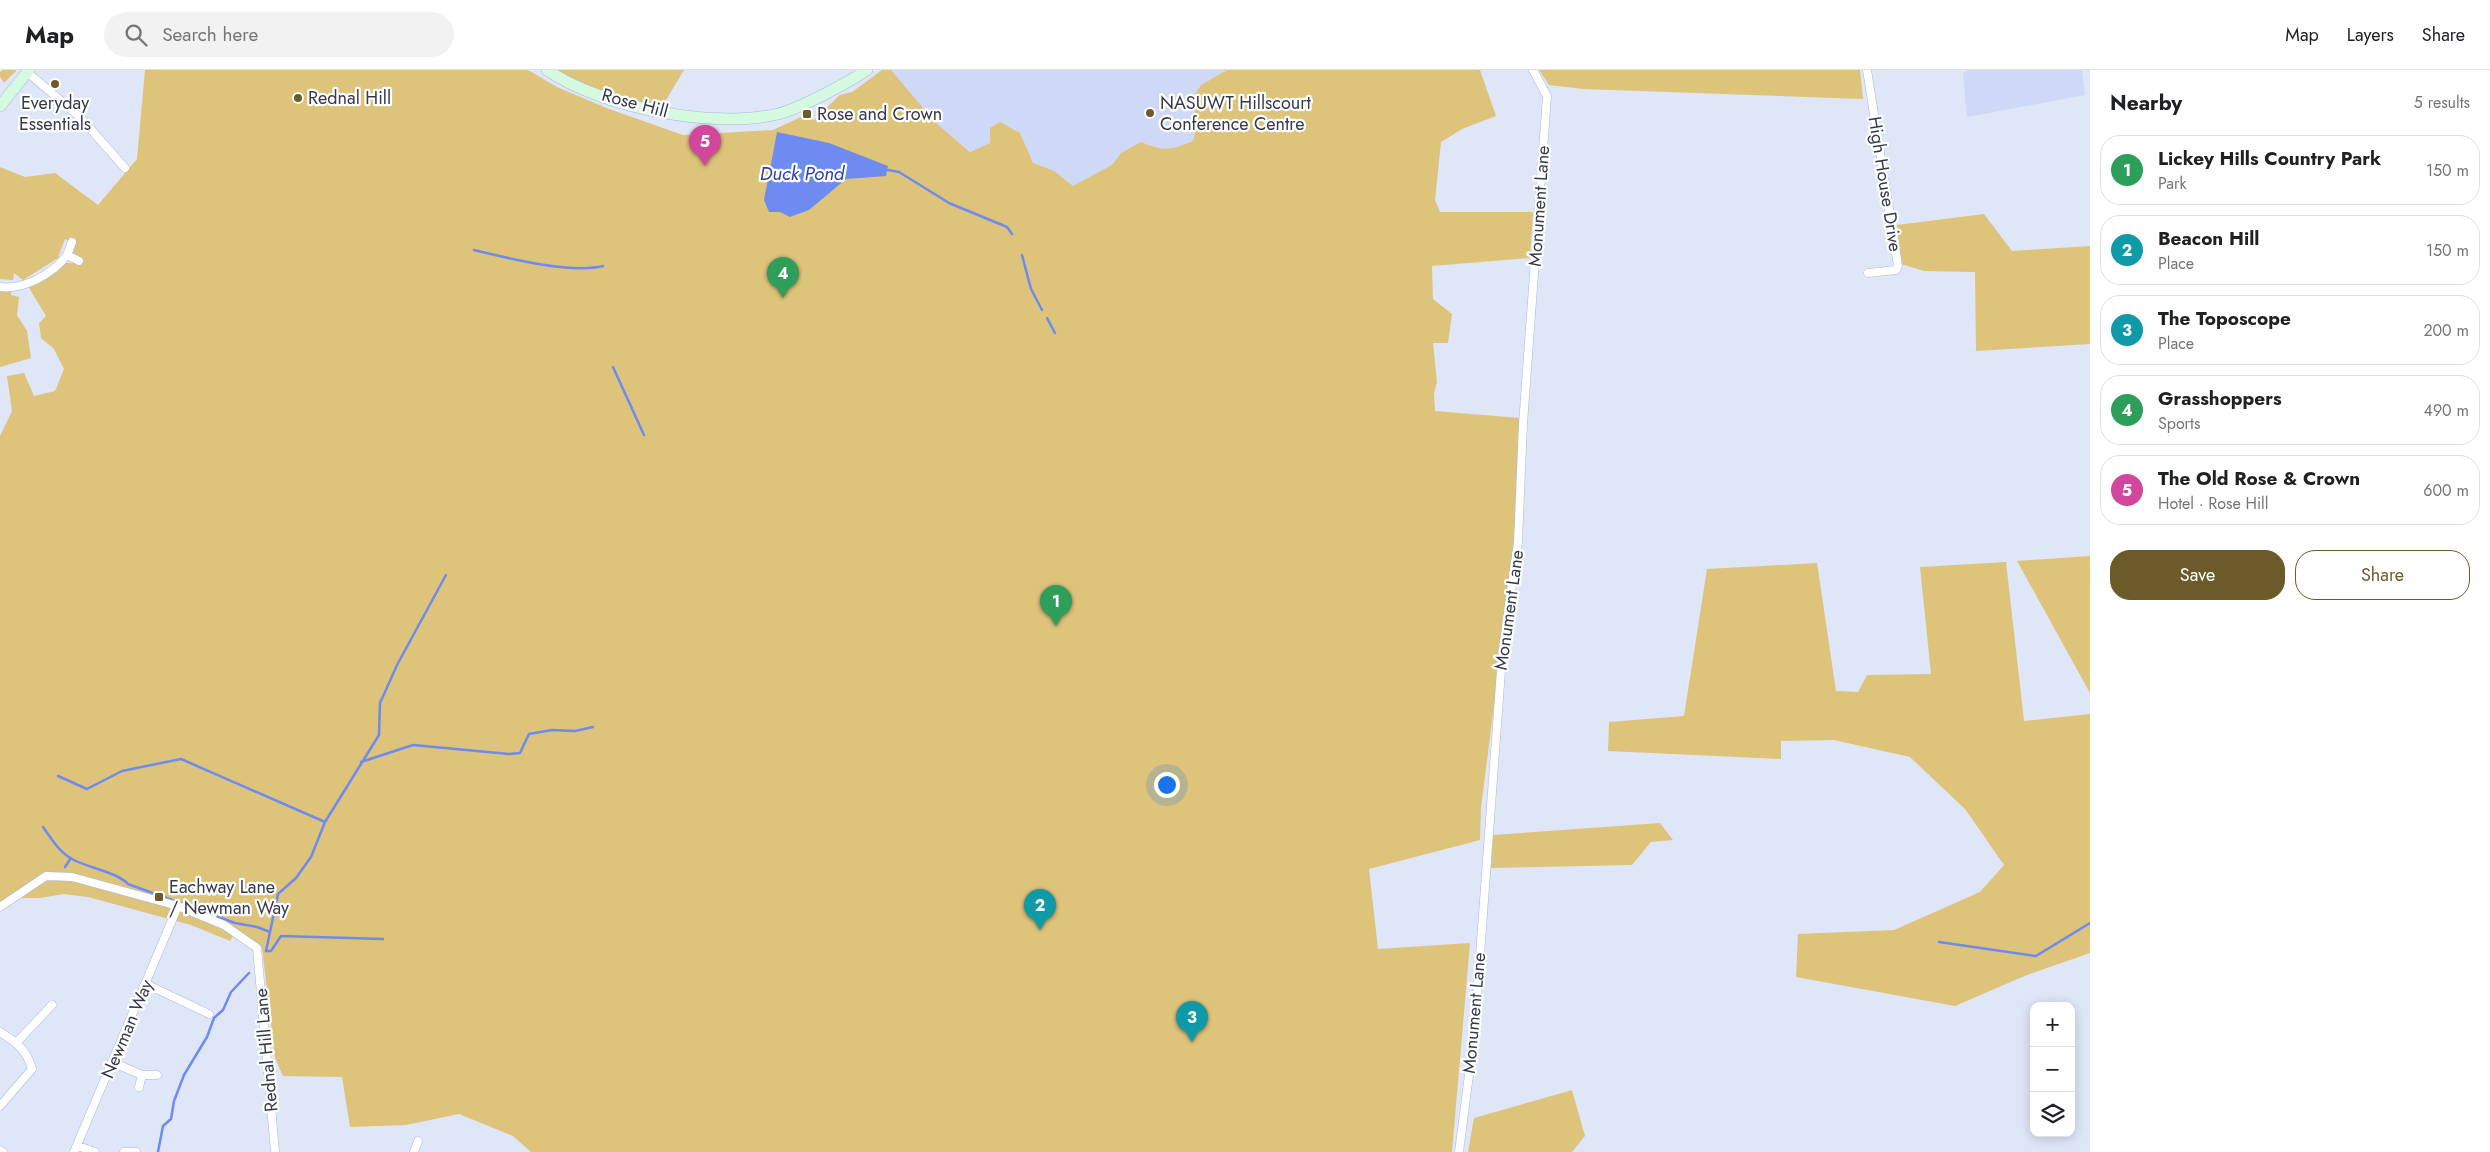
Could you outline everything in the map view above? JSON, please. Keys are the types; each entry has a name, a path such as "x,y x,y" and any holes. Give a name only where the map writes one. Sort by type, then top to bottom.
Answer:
{"main road":[{"name":"Rose Hill","path":"548,70 580,88 654,111 686,116 736,118 779,114 849,81 867,70"},
{"path":"0,106 5,94 28,71"}],"street":[{"name":"Monument Lane","path":"1459,1152 1474,1036 1502,657 1518,542 1524,424 1547,96 1533,70"},
{"name":"High House Drive","path":"1867,70 1898,266 1896,270 1868,273"},
{"path":"28,71 80,117 125,168"},
{"path":"0,287 8,288 27,284 44,275 62,262 72,242"},
{"path":"67,255 79,261"},
{"path":"0,906 46,876 72,877 178,906"},
{"name":"Rednal Hill Lane","path":"178,906 224,926 257,948 275,1152"},
{"name":"Newman Way","path":"76,1149 114,1063 178,906"},
{"path":"146,984 210,1014"},
{"path":"16,1042 52,1005"},
{"path":"0,1032 16,1042 29,1058 32,1069 0,1106"},
{"path":"114,1063 142,1076 157,1075"},
{"path":"139,1087 142,1076"},
{"path":"414,1152 418,1141"},
{"path":"76,1149 95,1152"},
{"path":"124,1152 136,1152"}],"shaded area":[{"path":"3,70 16,70 4,83 0,77 0,72"},
{"path":"145,70 528,70 557,87 609,109 683,135 773,130 803,116 814,120 840,95 852,92 882,70 891,70 935,122 970,152 990,143 990,128 1000,122 1020,133 1033,163 1054,171 1073,186 1112,165 1121,153 1141,142 1167,149 1193,141 1196,129 1193,97 1201,85 1227,70 1480,70 1496,116 1462,129 1441,142 1435,200 1440,212 1533,212 1530,258 1432,266 1433,299 1452,314 1448,343 1433,343 1437,382 1434,393 1435,411 1520,418 1515,539 1481,808 1480,840 1369,869 1378,949 1470,943 1452,1152 531,1152 513,1136 459,1114 406,1125 350,1127 342,1077 283,1076 275,1058 262,948 237,929 230,941 191,925 88,897 64,894 40,898 8,898 0,903 0,436 12,411 7,376 24,373 34,396 55,391 64,369 54,349 41,338 39,323 46,316 28,286 62,263 74,263 75,260 69,241 65,239 58,258 23,280 14,273 13,280 0,279 0,167 25,177 55,173 98,205 137,159"},
{"path":"553,70 684,70 663,105 634,102 606,94"},
{"name":"NASUWT Hillscourt Conference Centre","path":"891,70 1227,70 1201,85 1193,97 1196,129 1193,142 1057,212 971,152 935,122"},
{"path":"1539,70 1860,70 1863,99 1583,89 1549,85"},
{"path":"1969,70 2082,70 2085,95 1967,117 1963,73"},
{"path":"1984,214 2012,251 2090,246 2090,344 1976,351 1975,272 1924,271 1901,264 1897,225"},
{"path":"0,289 11,290 11,295 19,297 17,315 27,331 31,358 0,367"},
{"path":"2090,556 2090,693 2017,561"},
{"path":"2006,562 2024,721 2090,714 2090,953 2027,975 1955,1006 1796,977 1798,934 1894,930 1980,892 2004,865 1965,809 1910,757 1834,740 1781,741 1781,759 1608,751 1609,722 1684,716 1707,569 1817,563 1836,691 1858,692 1867,675 1931,674 1920,567"},
{"path":"1660,823 1673,840 1651,842 1632,865 1491,868 1493,835"},
{"path":"1572,1090 1585,1136 1572,1152 1468,1152 1474,1118"}],"water":[{"name":"Duck Pond","path":"777,132 829,143 888,166 886,176 846,179 809,210 790,217 780,212 769,212 764,200"}],"waterway":[{"path":"888,170 899,172 949,203 1007,227 1012,234"},
{"path":"474,250 556,267 589,268 603,266"},
{"path":"1022,255 1031,289 1042,310"},
{"path":"1047,318 1055,333"},
{"path":"613,367 644,435"},
{"path":"266,951 278,894 296,878 311,857 325,822 379,735 380,703 397,665 446,575"},
{"path":"361,762 413,745 509,754 520,753 529,734 552,730 575,731 593,727"},
{"path":"58,776 87,789 122,771 181,759 325,822"},
{"path":"43,827 63,853 72,859 117,876 128,884 235,923 257,927 270,932"},
{"path":"65,867 71,858"},
{"path":"1939,942 2036,956 2090,923"},
{"path":"266,951 271,951 281,936 383,939"},
{"path":"158,1152 163,1126 171,1119 174,1101 184,1075 207,1037 214,1018 223,1010 231,992 249,973"}],"place":[{"name":"Everyday Essentials","path":"55,84"},
{"name":"Rednal Hill","path":"298,98"},
{"name":"NASUWT Hillscourt Conference Centre","path":"1150,113"},
{"name":"Rose and Crown","path":"807,114"},
{"name":"The Old Rose & Crown","path":"705,166"},
{"name":"Grasshoppers","path":"783,298"},
{"name":"Lickey Hills Country Park","path":"1056,626"},
{"name":"Eachway Lane / Newman Way","path":"159,897"},
{"name":"Beacon Hill","path":"1040,930"},
{"name":"The Toposcope","path":"1192,1042"}]}
